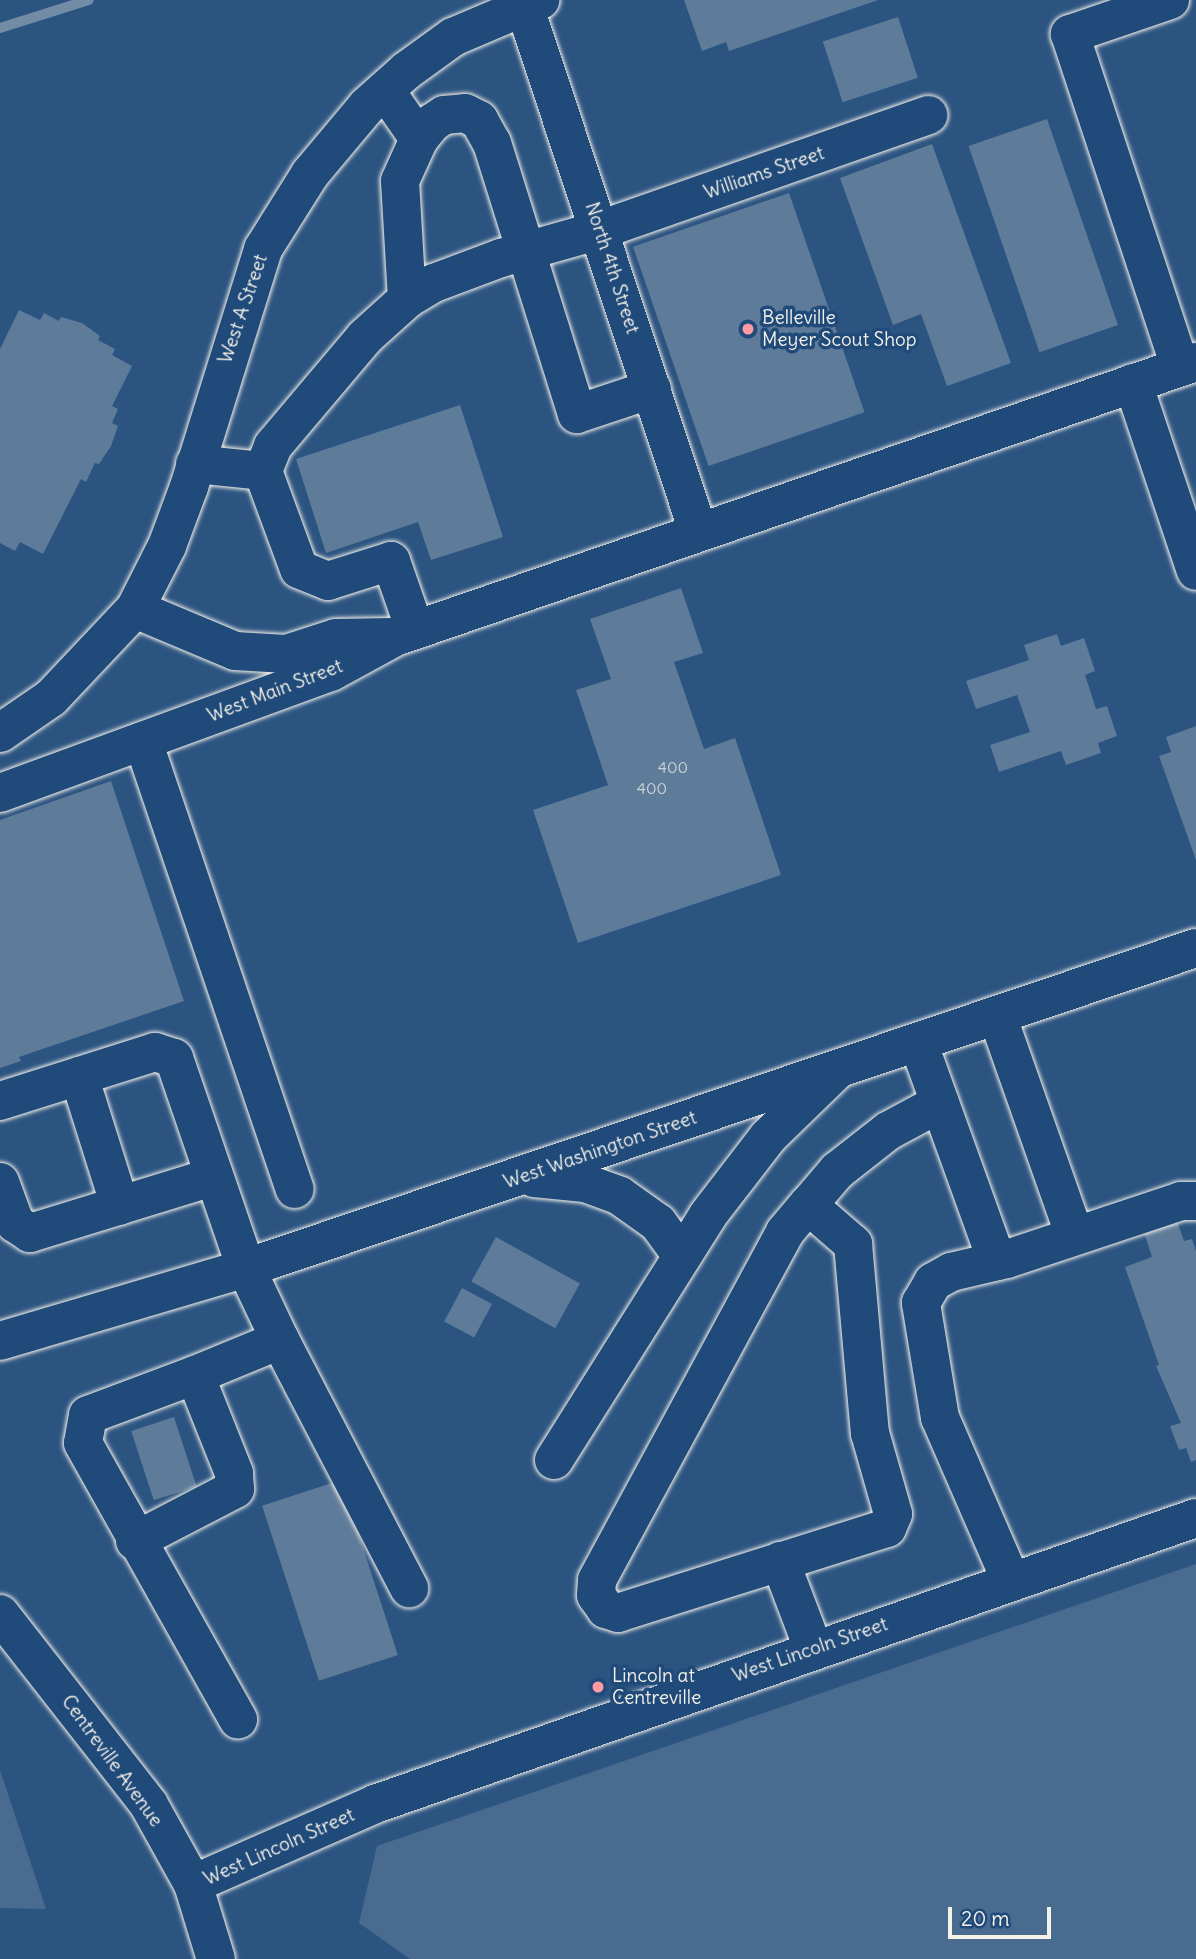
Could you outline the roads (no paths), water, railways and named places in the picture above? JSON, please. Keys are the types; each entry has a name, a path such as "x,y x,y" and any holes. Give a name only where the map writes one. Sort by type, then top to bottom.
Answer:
{"street":[{"path":"195,464 263,471 299,569 328,581 391,561 405,634 698,531 1188,365 1070,34 1170,0"},
{"name":"West A Street","path":"135,609 167,546 263,249 310,174 385,90 453,37 532,3"},
{"name":"North 4th Street","path":"532,3 600,230 698,531"},
{"path":"385,90 419,139"},
{"path":"407,299 400,181 419,139 444,114 465,113 479,120 492,143 577,414 652,389"},
{"name":"Williams Street","path":"263,471 265,458 365,337 407,299 434,283 526,251 600,230 928,115"},
{"path":"1133,383 1196,571"},
{"path":"0,733 51,698 135,609"},
{"name":"West Main Street","path":"135,609 235,651 286,654 336,638 405,634"},
{"name":"West Main Street","path":"0,793 331,672 405,634"},
{"path":"143,741 295,1189"},
{"name":"West Washington Street","path":"0,1341 246,1268 1196,948"},
{"path":"997,1015 1075,1236"},
{"path":"918,1042 997,1261"},
{"path":"0,1101 167,1052 177,1066 212,1177 246,1268 409,1588"},
{"path":"554,1460 682,1256 768,1137 838,1069"},
{"path":"79,1076 120,1206"},
{"path":"808,1205 853,1244 870,1433 892,1514 887,1528 618,1613 606,1609 596,1595 597,1580 627,1519 785,1232 808,1205 837,1171 878,1139 940,1103"},
{"path":"0,1182 15,1223 30,1233 212,1177"},
{"path":"521,1177 585,1183 620,1196 658,1223 682,1256"},
{"path":"1011,1581 940,1418 921,1303 933,1282 951,1272 997,1261 1181,1201 1196,1200"},
{"path":"238,1719 135,1541 83,1443 88,1415 195,1375 280,1339"},
{"path":"135,1541 235,1489 234,1473 195,1375"},
{"name":"West Lincoln Street","path":"194,1884 375,1804 813,1648 1196,1518"},
{"path":"780,1560 813,1648"},
{"name":"Centreville Avenue","path":"0,1615 149,1805 194,1884 216,1959"}],"waterway":[{"path":"0,28 89,0"}],"place":[{"name":"Belleville Meyer Scout Shop","path":"748,329"},
{"name":"Lincoln at Centreville","path":"598,1687"}]}
